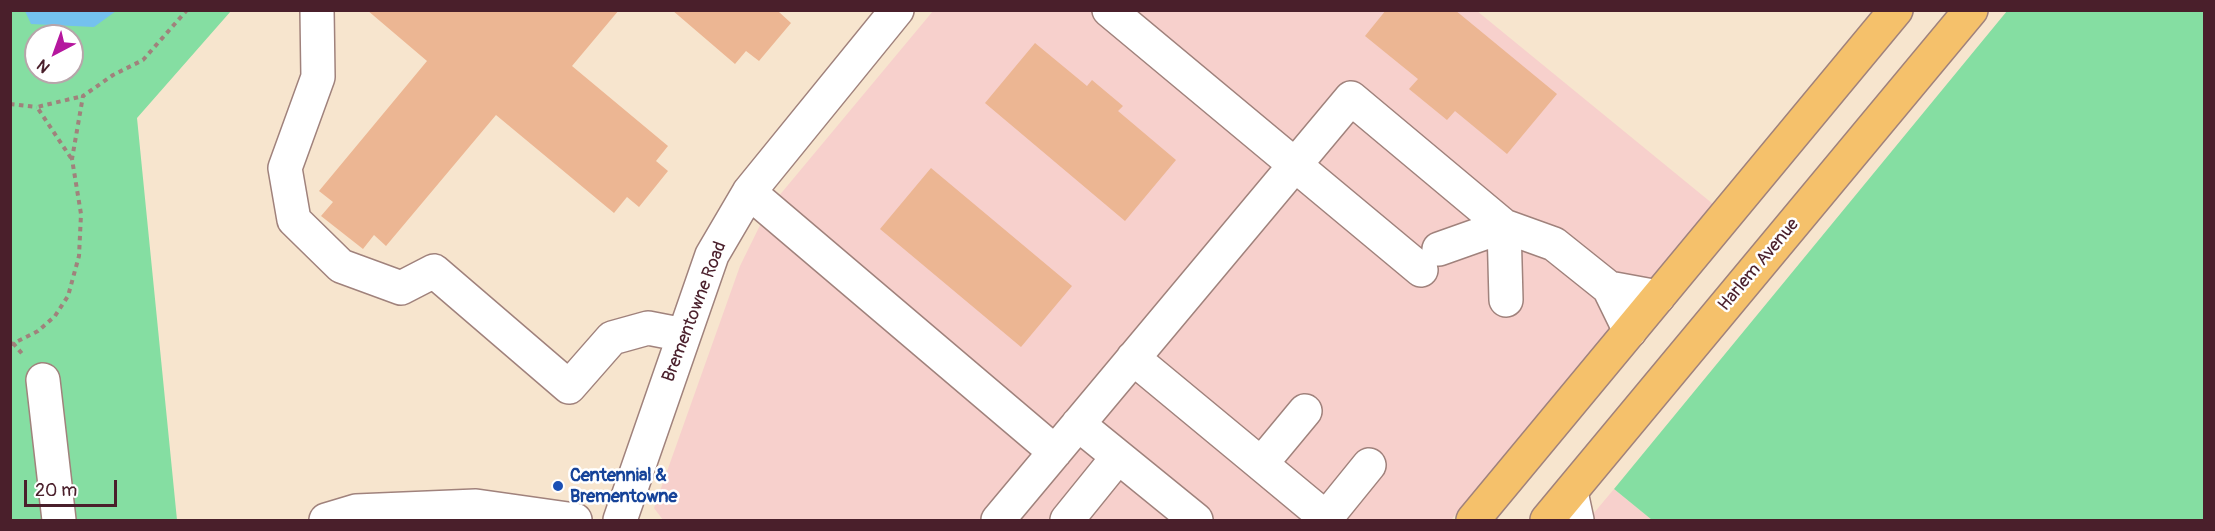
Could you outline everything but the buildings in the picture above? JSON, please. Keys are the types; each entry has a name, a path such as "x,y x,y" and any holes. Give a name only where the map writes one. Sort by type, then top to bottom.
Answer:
{"main road":[{"path":"1473,520 1896,10"},
{"name":"Harlem Avenue","path":"1547,520 1574,506 1971,10"}],"street":[{"path":"317,10 318,77 285,168 294,220 341,266 401,288 434,271 569,387 612,338 648,328 684,335"},
{"name":"Brementowne Road","path":"620,520 712,255 749,192 897,10"},
{"path":"1109,10 1295,165 1430,260 1504,226"},
{"path":"998,520 1351,98 1504,226 1554,244 1609,288 1630,331"},
{"path":"749,192 1055,452"},
{"path":"1504,226 1506,300"},
{"path":"1609,288 1658,297"},
{"path":"1134,358 1326,520 1369,465"},
{"path":"43,380 58,520"},
{"path":"1261,464 1305,411"},
{"path":"1078,424 1196,520"},
{"path":"1067,520 1118,457"},
{"path":"326,520 356,511 476,506 575,520"}],"path":[{"path":"10,104 38,107 83,96 113,75 143,60 187,10"},
{"path":"10,345 38,331 55,316 68,296 79,256 81,214 72,159 83,96"},
{"path":"38,107 72,159"}],"shaded area":[{"path":"933,11 1477,11 1713,204 1451,520 663,520 654,508 740,266 768,209"},
{"path":"1614,489 1652,520 1588,520"}],"green space":[{"path":"10,11 231,11 137,118 177,520 11,520"},
{"path":"2007,11 2204,11 2204,520 1652,520 1614,489"}],"water":[{"path":"25,11 116,11 94,27 84,27 84,24 31,24"}],"place":[{"name":"Centennial & Brementowne","path":"558,486"}]}
